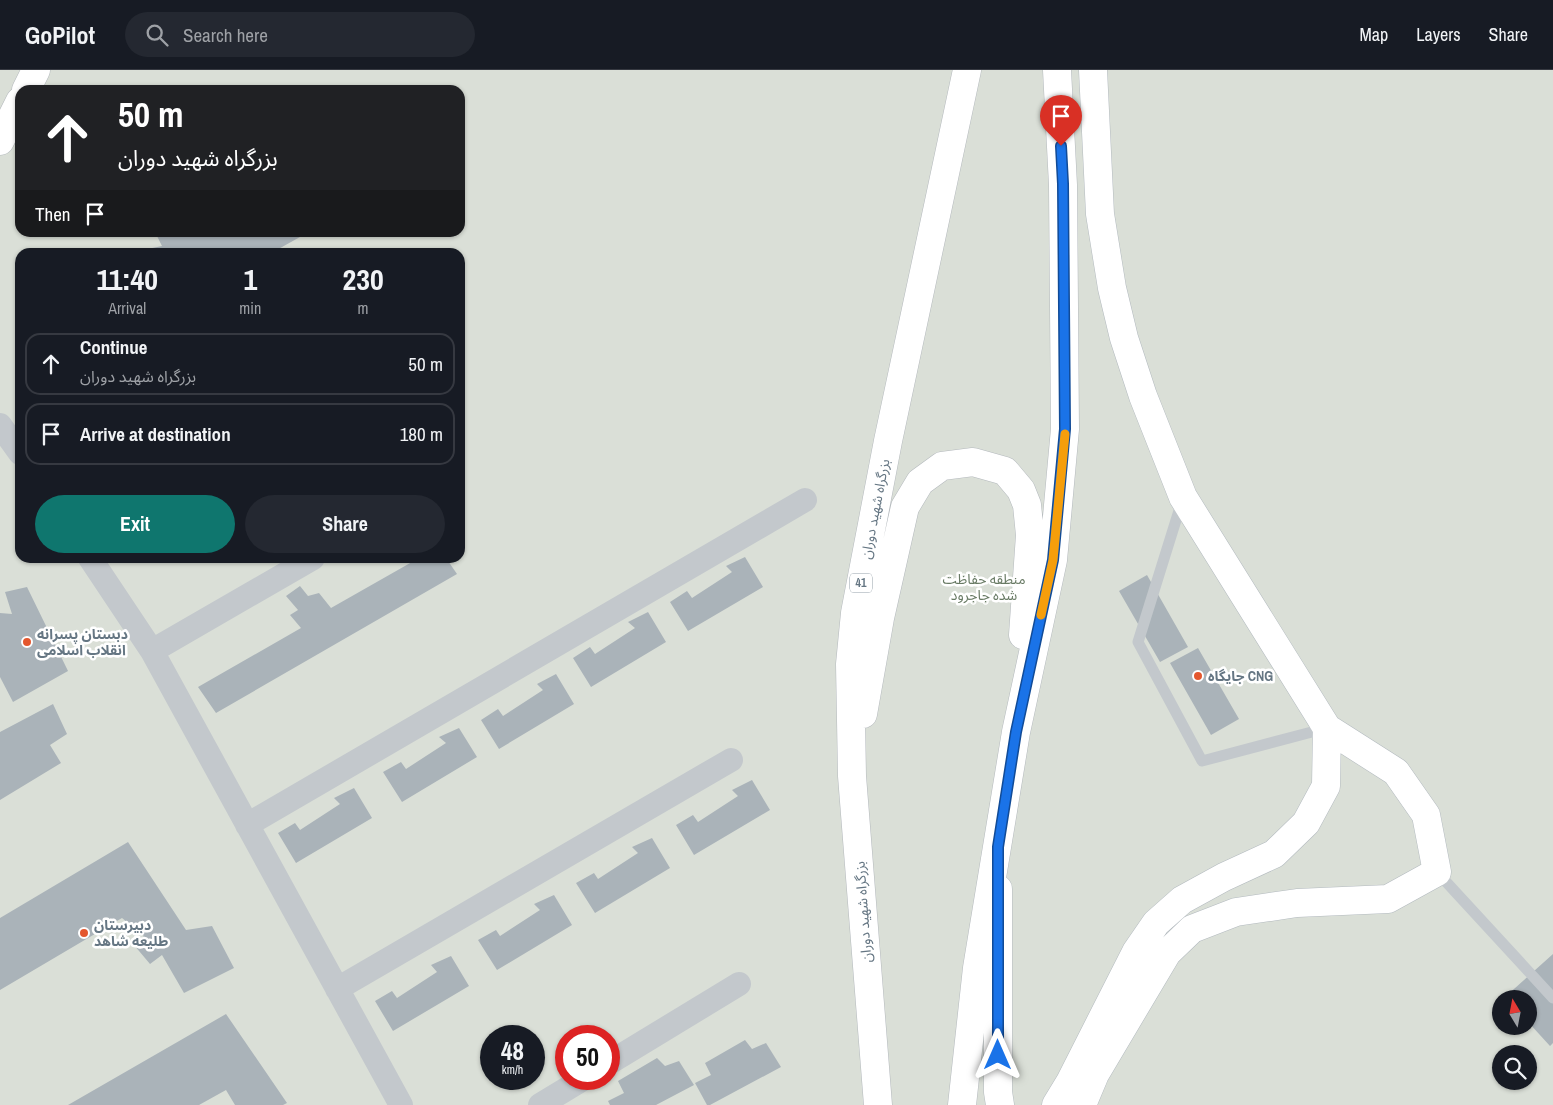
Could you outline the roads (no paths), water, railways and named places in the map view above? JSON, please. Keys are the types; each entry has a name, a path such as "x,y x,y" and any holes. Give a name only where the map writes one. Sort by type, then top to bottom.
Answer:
{"main road":[{"path":"28,85 36,70"},
{"name":"بزرگراه شهید دوران","path":"878,1105 852,776 850,664 855,614 888,441 967,70"},
{"path":"962,1105 977,968 1016,732 1053,560 1065,429 1063,184 1057,70"},
{"path":"1082,1105 1095,1074 1166,953 1192,929 1236,912 1297,903 1388,899 1437,872 1426,815 1396,772 1326,728 1183,497 1143,396 1124,338 1112,288 1100,214 1093,70"},
{"path":"0,141 15,111"},
{"path":"852,776 880,618 905,507 920,482 942,466 973,462 1005,471 1022,490 1027,504 1030,534 1016,732"},
{"path":"1056,1105 1070,1082 1136,952 1156,924 1182,900 1224,877 1274,854 1306,823 1326,786 1326,728"},
{"path":"998,847 998,1092 1000,1105"}],"street":[{"path":"0,425 15,446"},
{"path":"247,825 805,500"},
{"path":"93,563 152,651 401,1105"},
{"path":"152,651 304,563"},
{"path":"337,989 731,760"},
{"path":"620,1056 739,984"},
{"path":"540,1105 565,1090"}],"lane":[{"path":"1091,146 1093,70"},
{"path":"1183,497 1138,642 1202,760 1326,728"},
{"path":"1437,872 1553,998"}],"place":[{"name":"دبستان پسرانه انقلاب اسلامی","path":"27,642"},
{"name":"جایگاه CNG","path":"1198,676"},
{"name":"دبیرستان طلیعه شاهد","path":"84,933"}],"park label":[{"name":"منطقه حفاظت شده جاجرود","path":"984,588"}]}
